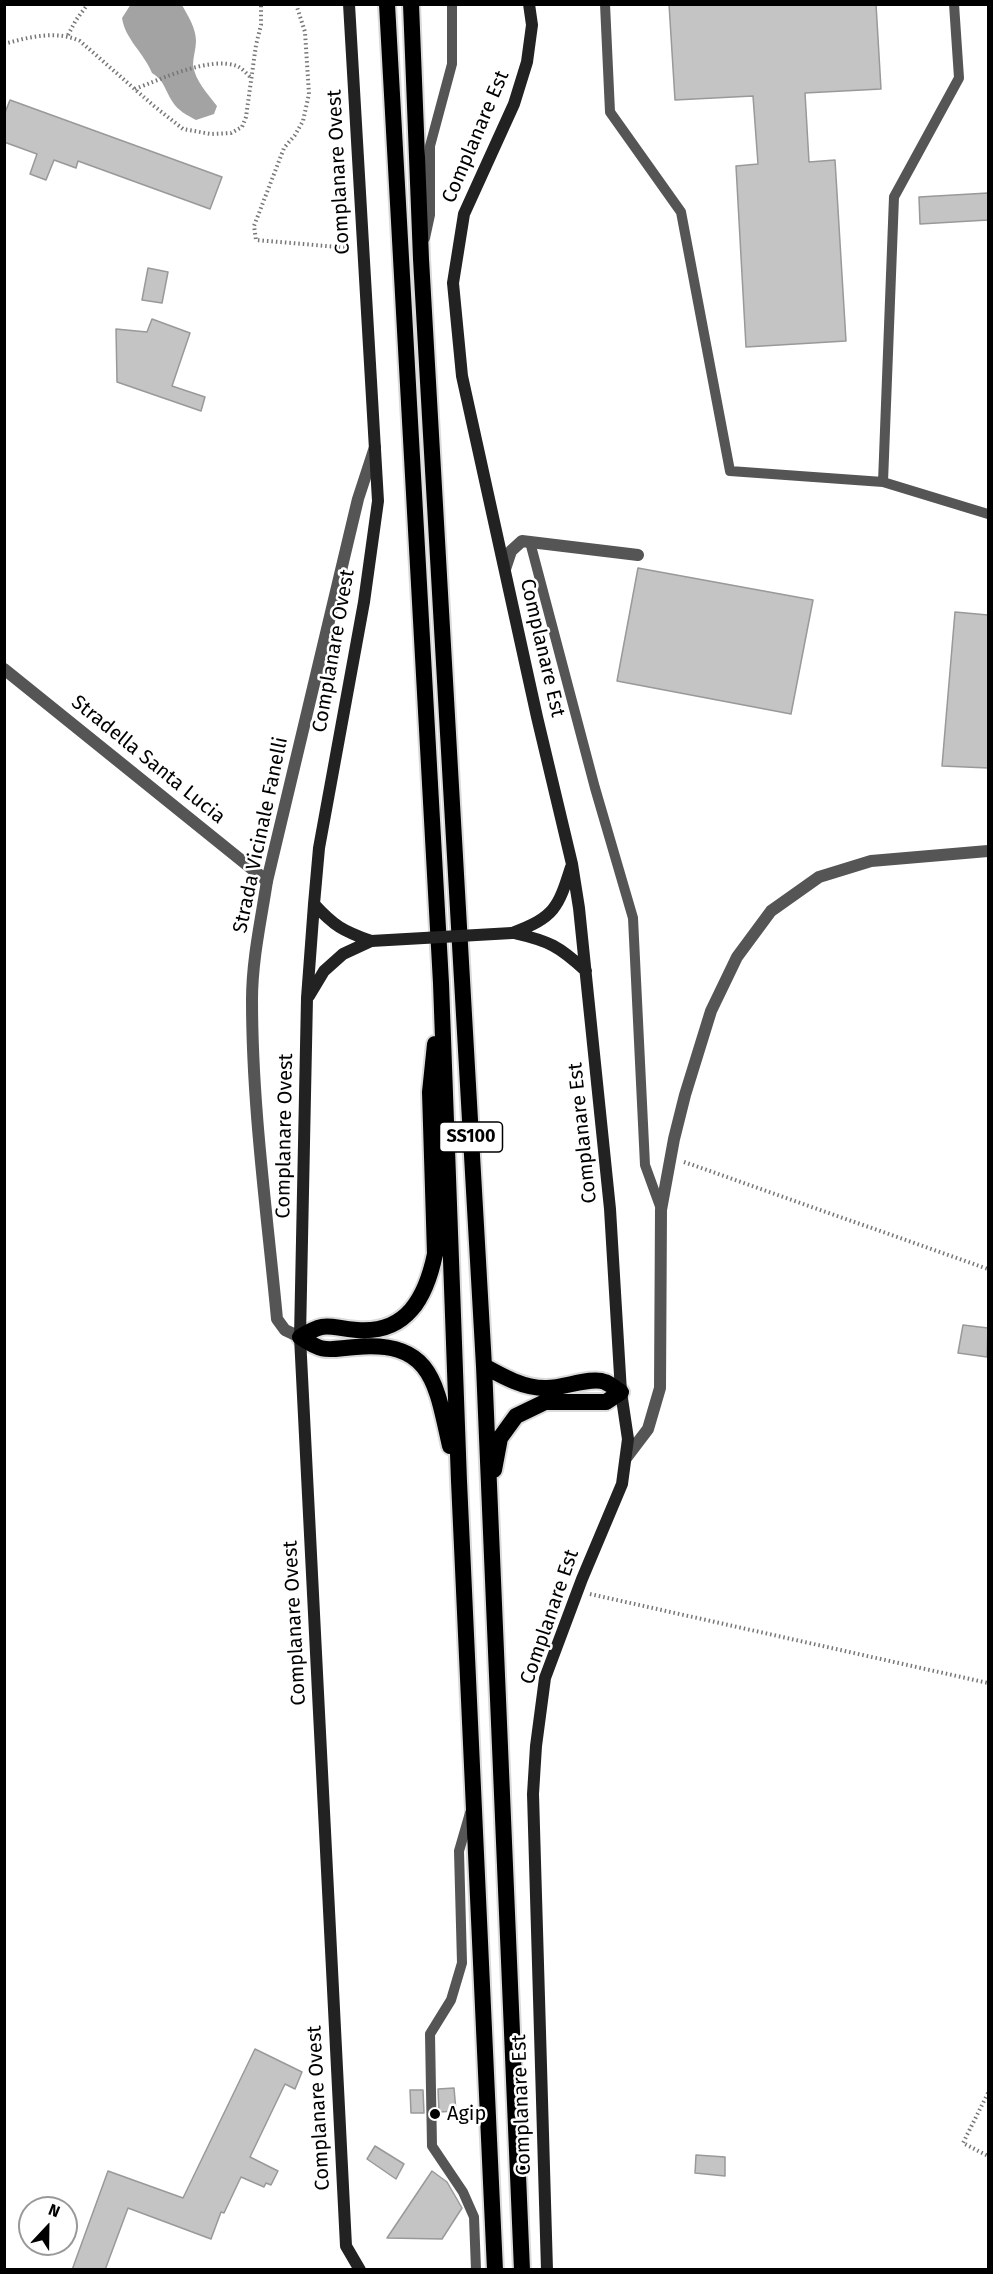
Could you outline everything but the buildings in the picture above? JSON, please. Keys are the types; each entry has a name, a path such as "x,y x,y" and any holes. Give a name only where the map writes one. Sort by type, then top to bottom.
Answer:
{"highway":[{"name":"SS100","path":"387,4 441,983 459,1481 495,2270"},
{"name":"SS100","path":"411,4 421,259 484,1366 522,2270"},
{"name":"SS100","path":"441,983 430,1092 435,1254 430,1276 412,1310 398,1323 381,1330 356,1330 333,1325 317,1327 300,1337 316,1348 331,1351 389,1346 412,1356 426,1369 436,1386 459,1481"},
{"path":"484,1366 511,1380 543,1389 569,1386 591,1380 603,1381 621,1392"},
{"name":"SS100","path":"488,1503 500,1438 516,1416 545,1402 606,1402 621,1392"}],"main road":[{"name":"Complanare Ovest","path":"349,4 378,501 364,602 319,848 307,998 300,1337 346,2246 360,2270"},
{"name":"Complanare Est","path":"529,4 532,25 527,62 514,104 464,214 453,283 462,376 572,864 586,971 610,1209 621,1392 628,1439 622,1484 545,1678 536,1746 533,1794 547,2270"},
{"path":"512,933 549,916 560,900 572,864"},
{"path":"314,904 330,922 348,933 371,941"},
{"path":"307,998 324,971 343,954 371,941 512,933 544,940 564,950 586,971"}],"street":[{"name":"Strada Vicinale Fanelli","path":"300,1337 285,1330 277,1319 257,1107 252,998 267,881 358,499 375,446"},
{"path":"505,569 511,551 522,541 638,555"},
{"name":"Stradella Santa Lucia","path":"4,669 267,881"},
{"path":"626,1458 648,1429 660,1388 661,1210 671,1157 685,1095 711,1011 737,957 771,911 819,877 871,861 988,851"}],"lane":[{"path":"421,259 430,215 430,146 452,64 452,4"},
{"path":"605,4 610,112 681,212 730,471 883,482 988,514"},
{"path":"883,482 894,197 959,78 954,4"},
{"path":"530,542 595,788 633,918 645,1165 661,1210"},
{"path":"474,1801 459,1851 462,1963 451,2000 430,2034 432,2146 463,2192 474,2217 476,2270"}],"path":[{"path":"68,35 88,4"},
{"path":"4,44 31,37 68,35 80,41 183,129 211,134 231,133 242,127 246,117 261,25 261,4"},
{"path":"296,4 305,32 309,94 303,121 284,148 254,226 256,240 344,249 363,247"},
{"path":"135,89 197,67 225,63 239,67 251,78"},
{"path":"671,1157 988,1269"},
{"path":"578,1591 988,1683"},
{"path":"988,2093 963,2143 988,2156"}],"shaded area":[{"path":"131,4 182,5 196,36 194,71 202,87 217,106 214,114 196,120 174,104 162,82 152,73 127,33 122,18"}],"place":[{"name":"Agip","path":"435,2114"}]}
